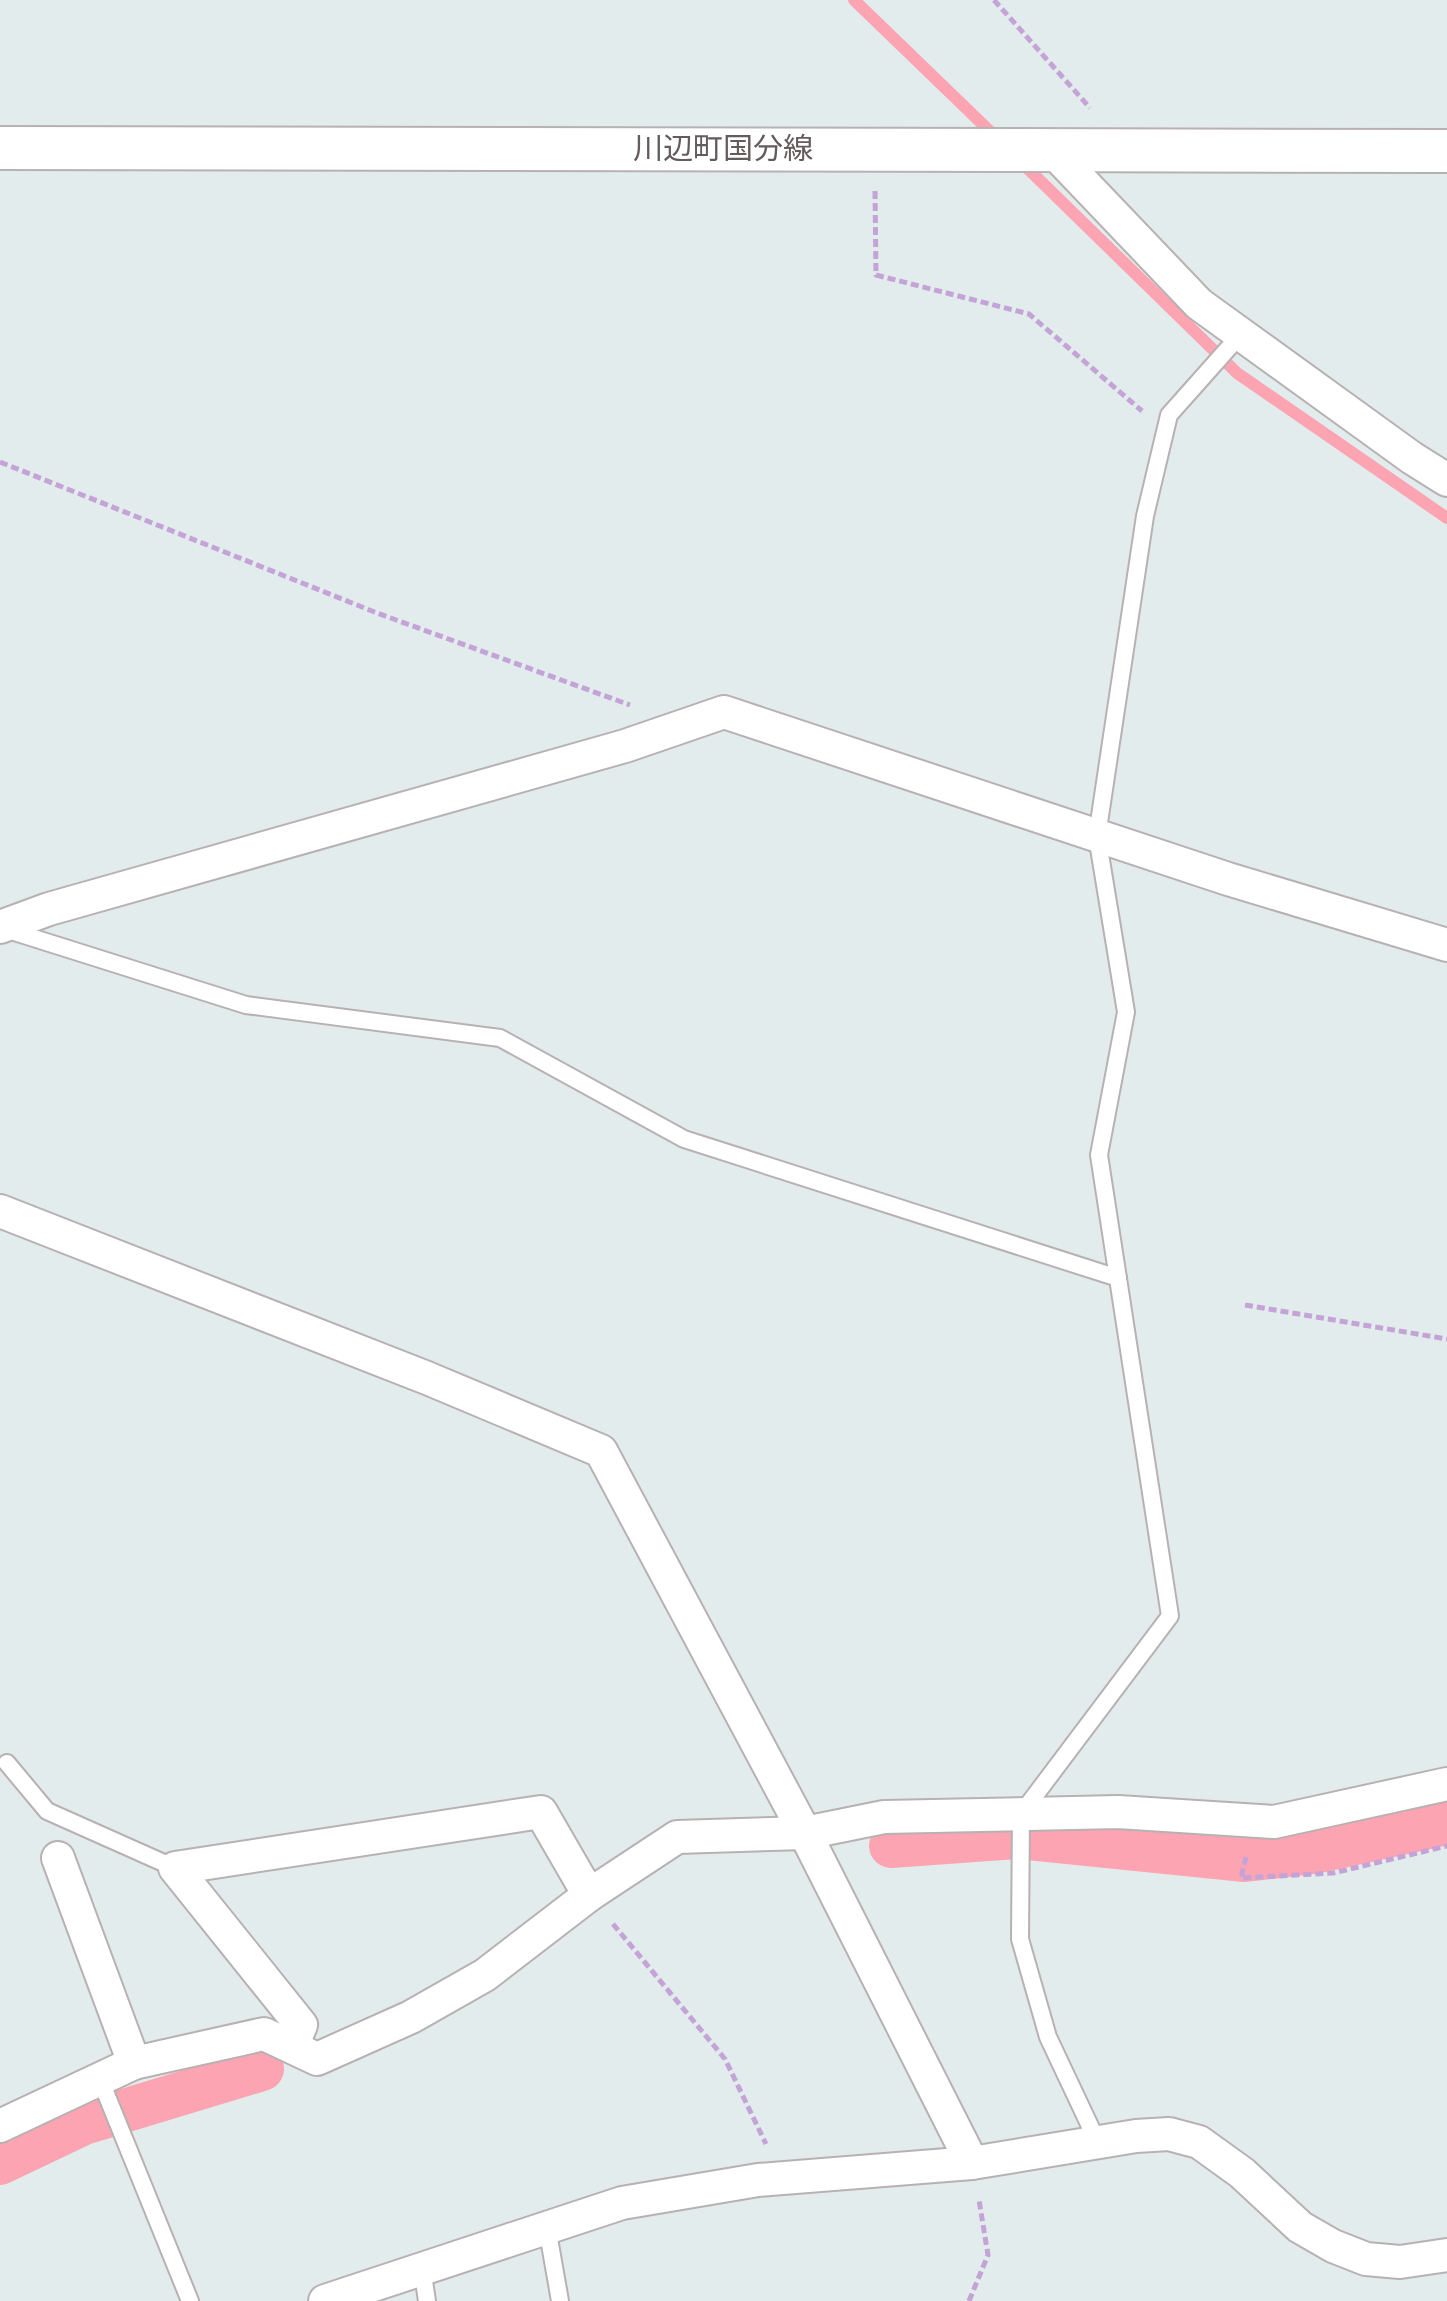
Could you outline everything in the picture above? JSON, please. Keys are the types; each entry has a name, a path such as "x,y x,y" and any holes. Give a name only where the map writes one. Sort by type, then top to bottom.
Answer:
{"street":[{"name":"川辺町国分線","path":"0,148 1447,151"},
{"path":"1052,150 1199,304 1447,480"},
{"path":"0,927 49,909 610,750 724,712 1097,836 1447,945"},
{"path":"0,1211 427,1378 601,1451 805,1833 972,2163"},
{"path":"0,2126 134,2063 264,2034 317,2059 411,2017 485,1975 589,1895 677,1837 805,1833 884,1817 1118,1812 1274,1822 1447,1784"},
{"path":"175,1868 541,1812 589,1895"},
{"path":"58,1858 134,2063"},
{"path":"175,1868 301,2025 292,2047"},
{"path":"325,2301 622,2203 782,2178 972,2163 1169,2134 1199,2142 1242,2173 1300,2227 1333,2246 1366,2259 1400,2262 1447,2255"}],"lane":[{"path":"1098,2143 1048,2037 1020,1939 1021,1816 1170,1616 1099,1155 1126,1012 1097,836 1145,516 1169,415 1241,334"},
{"path":"0,927 246,1005 500,1038 684,1139 1118,1278"},
{"path":"7,1763 47,1811 175,1868"},
{"path":"100,2081 190,2301"},
{"path":"547,2227 560,2301"},
{"path":"422,2268 427,2301"}],"path":[{"path":"994,0 1128,150"},
{"path":"874,150 876,275 1029,314 1165,431"},
{"path":"0,462 377,613 685,725"},
{"path":"1245,1305 1447,1339"},
{"path":"1241,1878 1333,1873 1447,1846"},
{"path":"589,1895 725,2059 782,2178"},
{"path":"969,2301 988,2255 972,2163"}],"waterway":[{"path":"854,0 1000,141"},
{"path":"1018,159 1237,373 1447,518"},
{"path":"891,1846 1018,1837 1245,1860 1314,1852 1447,1823"},
{"path":"0,2163 84,2123 262,2069"}]}
